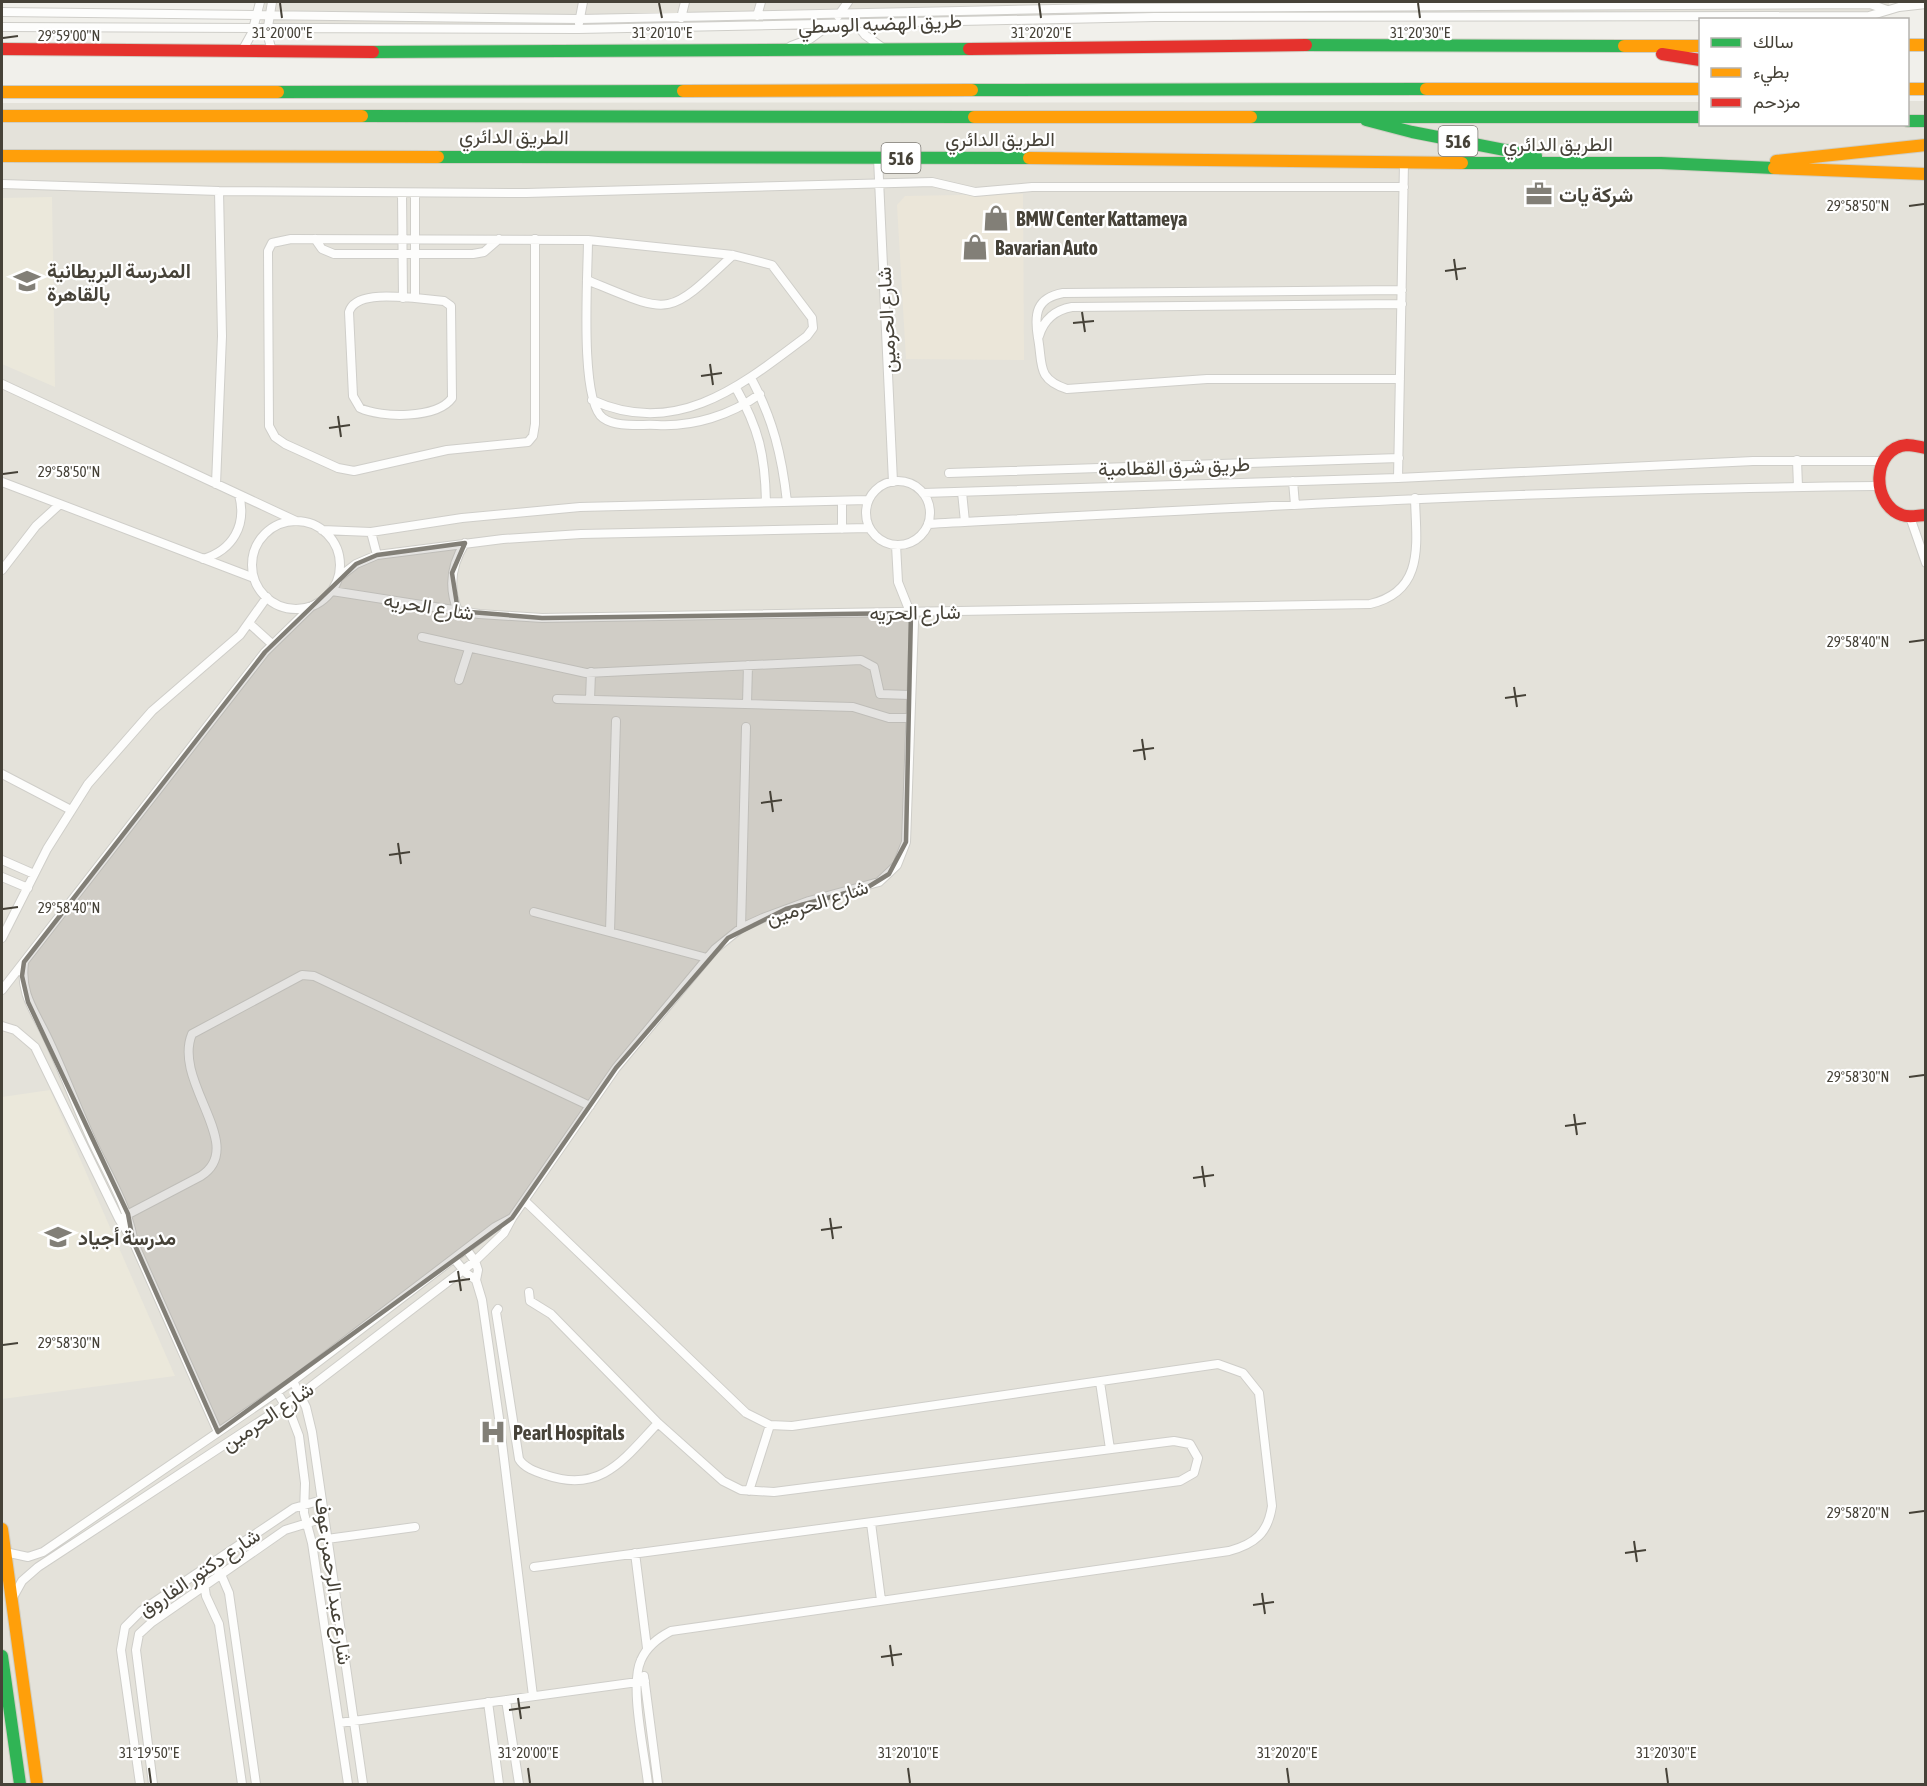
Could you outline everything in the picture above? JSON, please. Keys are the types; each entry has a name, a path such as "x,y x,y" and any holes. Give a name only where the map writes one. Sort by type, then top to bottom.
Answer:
{"main road":[{"path":"2,49 273,52 889,50 1234,45 1699,46"},
{"path":"1909,45 1926,45"},
{"path":"1621,47 1699,60"},
{"path":"2,92 1699,89"},
{"path":"1909,89 1926,89"},
{"name":"516","path":"1352,115 1412,132 1565,163"},
{"name":"الطريق الدائري","path":"2,116 1699,117"},
{"path":"1909,121 1926,121"},
{"name":"516","path":"1752,165 1807,156 1926,145"},
{"name":"516","path":"1801,168 1926,145"},
{"name":"الطريق الدائري","path":"2,156 398,154 1157,158 1404,163 1752,165 1926,174"},
{"path":"1926,448 1904,446 1883,461 1879,469 1877,486 1888,507 1910,517 1926,514"},
{"path":"2,1529 37,1785"},
{"path":"2,1656 4,1692 20,1785"},
{"path":"27,1785 34,1766"}],"street":[{"path":"242,51 254,28 260,2"},
{"path":"272,2 267,28 273,52"},
{"path":"578,29 583,2"},
{"path":"681,18 685,2"},
{"path":"757,15 761,2"},
{"path":"848,2 850,13 856,24 870,40 889,50"},
{"path":"776,50 810,39 829,25 848,2"},
{"path":"1312,4 1312,16"},
{"name":"طريق الهضبه الوسطي","path":"2,12 580,19 840,14 1006,6 1312,4 1542,6 1598,4 1775,8 1869,16 1887,6 1926,4"},
{"path":"1542,6 1542,17"},
{"name":"طريق الهضبه الوسطي","path":"2,27 578,29 829,25 1004,19 1312,16 1542,17 1775,8"},
{"name":"شارع الحرمين","path":"878,158 893,482"},
{"path":"1398,478 1404,163"},
{"path":"2,184 219,191 402,193 537,193 938,183 973,192 1002,192 1032,187 1404,187"},
{"path":"216,484 222,336 219,191"},
{"path":"415,192 415,298"},
{"path":"402,193 403,298"},
{"path":"315,239 322,249 334,254 416,255 477,254 499,239"},
{"path":"535,239 536,424 531,440 520,444 447,450 354,471 338,468 278,440 268,422 268,248 280,240 315,239 535,239 588,240 733,255 772,265 813,321 813,328 807,336 751,378 708,402 662,412 631,412 592,400"},
{"path":"588,240 588,382 597,413 611,422 662,426 697,422 746,405 760,394"},
{"path":"587,280 645,304 666,305 686,298 733,255"},
{"path":"1400,379 1207,379 1067,389 1054,384 1043,372 1035,314 1042,302 1058,294 1086,292 1402,290"},
{"path":"1213,291 1213,305"},
{"path":"1322,291 1322,304"},
{"path":"1086,292 1086,306"},
{"path":"403,298 444,301 452,306 452,398 443,407 417,413 390,414 364,410 356,405 353,396 350,308 361,299 403,298"},
{"path":"1039,339 1043,324 1053,314 1066,308 1086,306 1402,304"},
{"path":"751,378 776,434 787,502"},
{"path":"2,384 239,495 296,521 322,530 371,532 462,518 540,510 868,500"},
{"path":"736,388 746,405 760,439 765,472 766,502"},
{"path":"662,412 662,426"},
{"name":"طريق شرق القطامية","path":"949,473 1399,458"},
{"path":"923,493 1398,478 1797,460 1883,461"},
{"path":"1797,460 1798,487"},
{"path":"1293,481 1294,505"},
{"path":"2,482 254,578"},
{"path":"893,482 909,483 923,493 930,508 928,525 915,540 896,545 880,540 869,528 866,519 868,500 878,488 893,482"},
{"path":"928,525 1415,498 1877,486"},
{"path":"962,492 965,522"},
{"path":"203,559 225,548 236,535 242,519 239,495"},
{"name":"شارع الحريه","path":"332,591 458,611 542,618 911,613 1378,602 1399,590 1412,572 1416,557 1415,498"},
{"path":"842,501 842,529"},
{"path":"2,570 36,526 59,505"},
{"path":"1910,517 1926,563"},
{"path":"296,521 277,527 261,539 252,564 254,578 267,597 288,608 312,606"},
{"path":"2,990 272,644 312,606 332,591 339,577 356,564 377,555 465,543 580,534 869,528"},
{"path":"322,530 332,539 338,551 339,577"},
{"path":"371,532 377,555"},
{"path":"458,611 453,596 452,573 465,543"},
{"name":"شارع الحرمين","path":"11,1600 22,1581 38,1567 286,1405 475,1261 504,1233 512,1218 616,1068 707,958 741,928 809,901 868,887 884,878 897,865 906,842 914,622 897,582 896,545"},
{"path":"2,938 34,874 71,810 107,760 152,711 250,624 267,597"},
{"path":"250,624 272,644"},
{"path":"422,637 571,671 865,660 875,671 880,694 910,695"},
{"path":"459,680 469,649"},
{"path":"747,704 748,665"},
{"path":"590,700 591,672"},
{"path":"557,699 853,707 889,718 910,718"},
{"path":"610,932 616,721"},
{"path":"741,928 746,727"},
{"path":"2,774 71,810"},
{"path":"2,860 34,874"},
{"path":"2,877 28,888"},
{"path":"534,912 707,958"},
{"path":"24,962 22,976 28,1002 46,1034 92,1140 128,1214 133,1241"},
{"path":"119,1219 201,1176 212,1168 216,1160 215,1138 187,1062 188,1045 192,1034 302,975 314,976 590,1106"},
{"path":"2,1026 21,1033 35,1047 119,1219 133,1241 218,1432"},
{"path":"525,1201 746,1413 770,1425 792,1426 1218,1364 1243,1372 1253,1382 1259,1393 1272,1506 1269,1523 1260,1538 1245,1547 1229,1551 685,1628 664,1635 647,1648 640,1661 648,1785"},
{"name":"شارع الحرمين","path":"4,1552 28,1557 44,1552 293,1382 455,1260 495,1227 512,1218"},
{"path":"467,1250 478,1270 476,1280 482,1300 499,1418 533,1696"},
{"path":"455,1260 462,1270 476,1280"},
{"path":"529,1292 530,1301 550,1314 658,1423 723,1480 749,1491 774,1492 1183,1441 1196,1450 1198,1466 1188,1478 1180,1480 534,1567"},
{"path":"498,1309 496,1312 512,1416 522,1464 543,1474 568,1481 594,1478 612,1470 658,1423"},
{"name":"شارع عبد الرحمن عوف","path":"293,1382 300,1395 312,1432 363,1785"},
{"path":"1100,1382 1110,1449"},
{"name":"شارع عبد الرحمن عوف","path":"278,1392 286,1405 301,1446 307,1523 348,1785"},
{"path":"496,1400 510,1398"},
{"path":"499,1418 512,1416"},
{"path":"749,1491 770,1425"},
{"name":"شارع دكتور الفاروق","path":"140,1785 121,1650 121,1638 132,1618 305,1503 321,1500"},
{"name":"شارع دكتور الفاروق","path":"136,1650 139,1634 144,1628 223,1576 285,1530 324,1518"},
{"path":"871,1523 881,1600"},
{"path":"327,1539 415,1527"},
{"path":"635,1553 647,1648"},
{"path":"242,1785 219,1624 203,1588 205,1568 217,1569 223,1576 229,1593 256,1785"},
{"path":"121,1650 136,1650 153,1785"},
{"path":"339,1723 640,1682"},
{"path":"640,1682 658,1785"},
{"path":"506,1700 519,1785"},
{"path":"488,1702 499,1785"}],"highlighted area":[{"path":"465,543 452,573 458,611 542,618 911,613 906,842 889,874 868,887 786,909 728,938 616,1068 512,1218 218,1432 133,1241 128,1214 28,1002 22,976 24,962 265,652 356,564 377,555"}],"shaded area":[{"path":"265,2 1889,2 1889,12 858,17 583,25 261,23"},
{"path":"1909,101 1925,101 1925,1784 2,1784 2,103 1699,102 1699,126 1909,126"},
{"path":"1023,194 1024,360 906,359 897,205 905,196"},
{"name":"المدرسة البريطانية بالقاهرة","path":"52,197 55,387 2,364 2,198"},
{"name":"مدرسة أجياد","path":"50,1090 175,1376 2,1399 2,1097"}],"traffic: fast":[{"path":"1306,45 1624,46"},
{"path":"373,52 969,49"},
{"path":"972,90 1426,89"},
{"path":"278,92 683,91"},
{"path":"362,116 974,117"},
{"path":"1251,117 1699,117"},
{"path":"1366,120 1412,132 1536,156"},
{"path":"1909,121 1926,121"},
{"path":"438,157 1029,158"},
{"path":"1462,163 1661,163 1774,168"},
{"path":"2,1656 20,1784"}],"traffic: slow":[{"path":"1909,45 1926,45"},
{"path":"1624,46 1699,46"},
{"path":"1426,89 1699,89"},
{"path":"1909,89 1926,89"},
{"path":"683,91 972,90"},
{"path":"2,92 278,92"},
{"path":"2,116 362,116"},
{"path":"974,117 1251,117"},
{"path":"1776,161 1926,145"},
{"path":"2,156 438,157"},
{"path":"1029,158 1462,163"},
{"path":"1774,168 1926,174"},
{"path":"2,1529 37,1784"}],"traffic: jam":[{"path":"969,49 1306,45"},
{"path":"2,49 373,52"},
{"path":"1662,54 1699,60"},
{"path":"1926,448 1907,445 1895,448 1881,466 1879,477 1880,489 1892,509 1905,516 1926,515"}],"place":[{"name":"شركة يات","path":"1539,194"},
{"name":"BMW Center Kattameya","path":"996,218"},
{"name":"Bavarian Auto","path":"975,247"},
{"name":"المدرسة البريطانية بالقاهرة","path":"27,281"},
{"name":"مدرسة أجياد","path":"58,1237"},
{"name":"Pearl Hospitals","path":"493,1432"}]}
